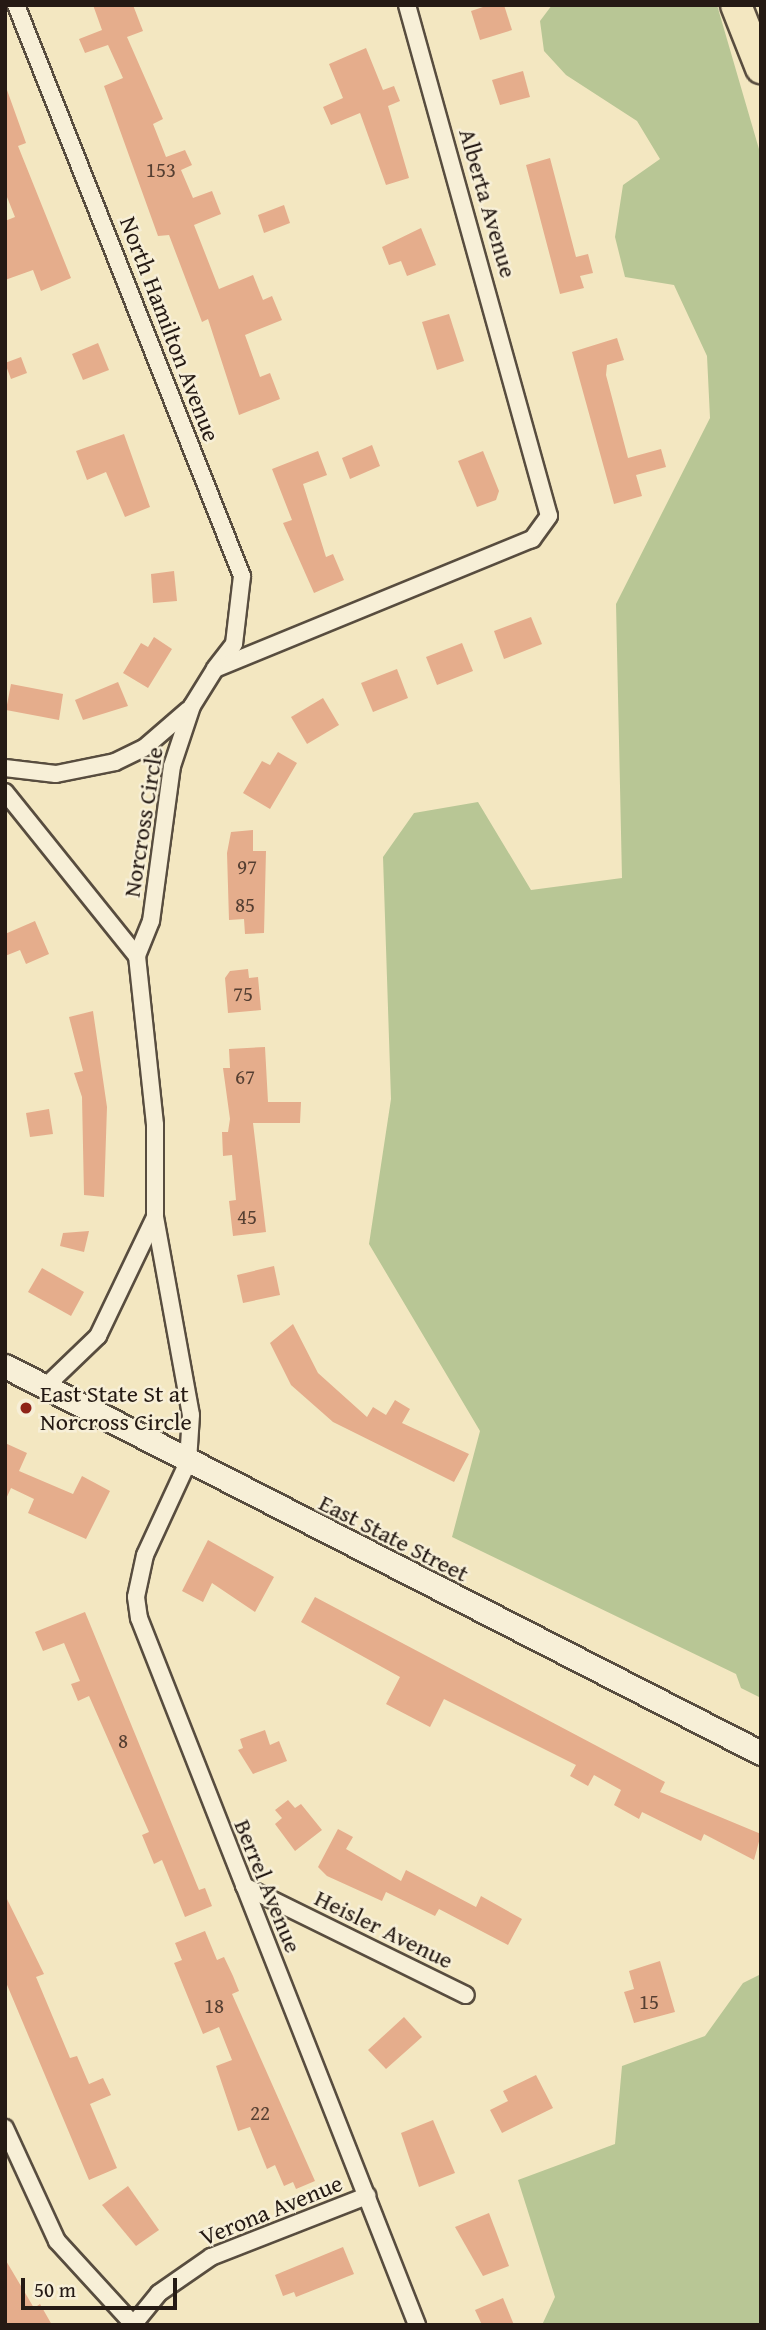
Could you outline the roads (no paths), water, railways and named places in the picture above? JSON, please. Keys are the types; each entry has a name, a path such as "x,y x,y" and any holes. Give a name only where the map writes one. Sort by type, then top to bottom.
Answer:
{"highway":[{"path":"737,5 761,68"}],"street":[{"name":"North Hamilton Avenue","path":"16,5 242,576 234,644 215,669"},
{"name":"Alberta Avenue","path":"215,669 532,539 542,530 550,503 407,5"},
{"name":"Norcross Circle","path":"188,1462 191,1415 155,1217 155,1125 137,956 151,920 172,766 192,706 215,669"},
{"path":"5,768 56,774 115,762 144,748 192,706"},
{"path":"5,792 137,956"},
{"path":"45,1387 98,1336 155,1217"},
{"name":"East State Street","path":"5,1366 761,1753"},
{"name":"Berrel Avenue","path":"188,1462 138,1576 139,1618 417,2325"},
{"name":"Heisler Avenue","path":"244,1886 466,1995"},
{"path":"5,2128 57,2241 133,2324"},
{"name":"Verona Avenue","path":"133,2324 159,2293 211,2257 367,2196"}],"place":[{"name":"East State St at Norcross Circle","path":"26,1408"}]}
